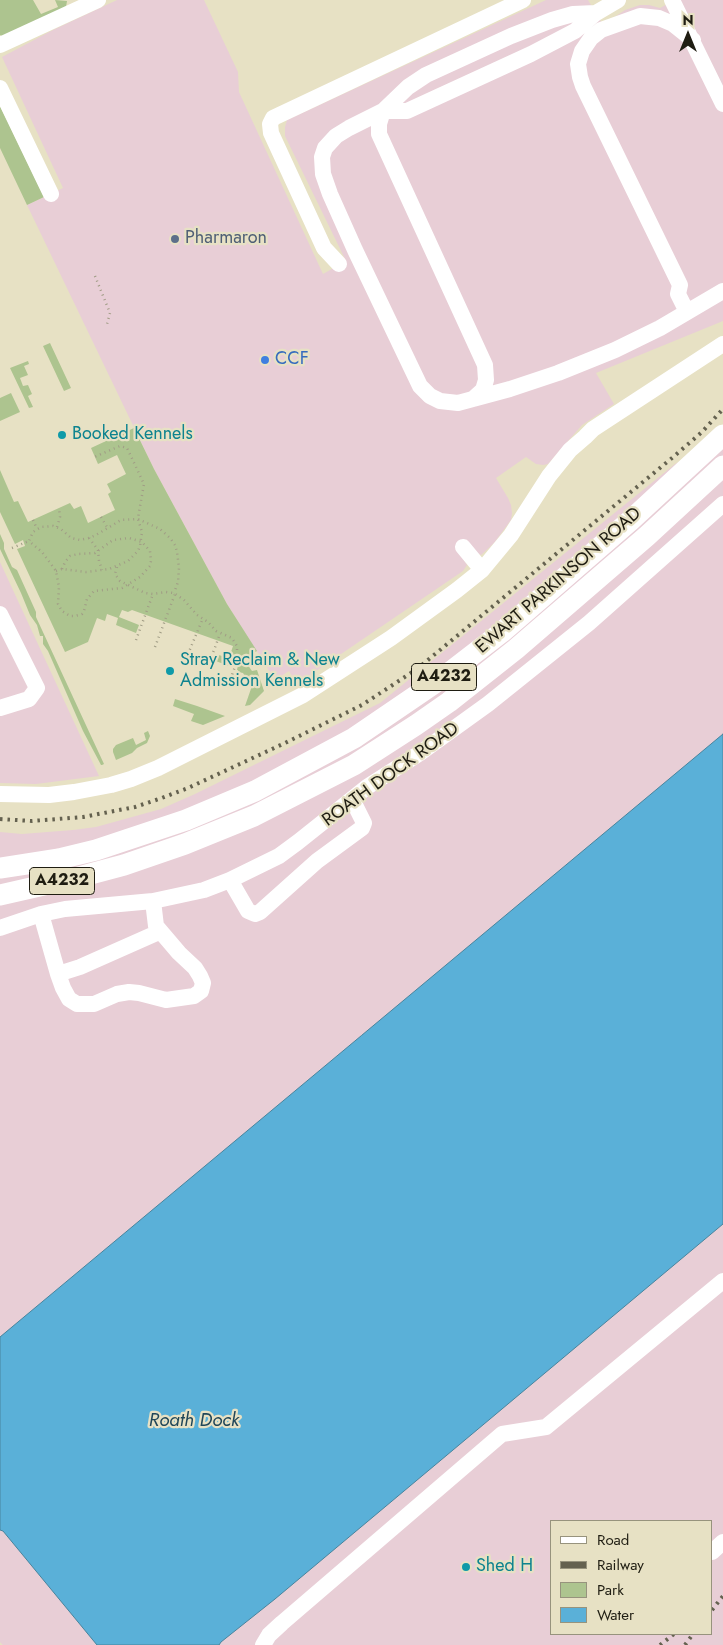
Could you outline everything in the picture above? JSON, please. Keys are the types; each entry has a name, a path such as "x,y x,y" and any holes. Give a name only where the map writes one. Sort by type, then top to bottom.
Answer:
{"main road":[{"name":"EWART PARKINSON ROAD","path":"0,868 59,859 117,844 186,820 255,791 324,756 382,721 446,676 502,632 631,520 723,435"},
{"name":"EWART PARKINSON ROAD","path":"0,895 124,865 220,831 254,816 354,764 449,702 516,649 640,542 723,466"}],"street":[{"path":"0,45 98,0"},
{"path":"339,264 324,248 271,132 270,124 273,118 522,0"},
{"path":"383,112 407,110 531,54 575,31 596,13 618,0"},
{"path":"672,0 723,104"},
{"path":"596,13 573,14 552,20 511,36 426,75 408,87 383,112 336,136 325,148 322,157 323,174 355,250 420,386 430,396 440,401 458,403 510,390 558,373 615,350 660,328 723,292"},
{"path":"687,312 678,294 680,285 582,86 578,64 582,51 591,38 601,30 640,16 659,18 673,24 693,40"},
{"path":"0,88 52,194"},
{"path":"383,112 379,124 379,134 485,365 486,380 483,390 473,399"},
{"path":"0,794 39,795 74,792 111,785 158,768 304,695 391,638 482,570 511,535 549,476 570,450 593,429 723,344"},
{"name":"ROATH DOCK ROAD","path":"0,928 42,914 153,901 204,890 259,867 291,848 367,787 434,744 488,704 589,624 723,504"},
{"path":"462,546 482,570"},
{"path":"0,614 37,688 30,699 0,708"},
{"path":"230,880 248,911 255,914 260,912 317,861 362,828 364,823 352,799"},
{"path":"42,914 58,974 69,999 77,1004 94,1004 117,994 129,992 166,1000 194,996 201,990 200,976 195,968 159,932 156,926 153,901"},
{"path":"58,974 80,967 159,932"},
{"path":"263,1645 282,1623 502,1434 546,1427 723,1281"},
{"path":"713,1551 723,1542"}],"path":[{"path":"95,276 110,314 107,324"},
{"path":"56,571 62,569 86,572 118,565 134,556 142,542 142,532 138,519 144,484 127,448 120,446 92,458"},
{"path":"57,527 60,517 59,508"},
{"path":"101,517 106,527"},
{"path":"12,548 29,541 31,535 37,529 49,526 57,527 71,538 80,540 89,538 120,520 138,519 160,529 175,545 180,568 175,594 155,647"},
{"path":"33,520 37,529"},
{"path":"89,538 98,550 102,570"},
{"path":"29,541 47,558 56,571 59,587 58,604 62,611 70,616 82,614 87,599 94,591 122,588 145,574 150,566 150,551 142,542 133,538 118,538 107,543 95,553 70,556 62,569"},
{"path":"118,565 116,578 126,584 153,594 166,592 175,594 220,634 232,638 237,646 236,664 232,675"},
{"path":"136,640 153,594"},
{"path":"186,659 203,618"},
{"path":"208,666 220,634"}],"shaded area":[{"path":"117,0 204,0 238,72 239,92 323,274 346,261 285,136 287,120 546,0 588,0 603,25 625,10 640,5 660,8 675,0 723,0 723,321 596,373 614,404 582,425 548,464 536,464 526,457 496,478 508,498 512,513 511,520 494,543 481,555 472,551 458,550 467,565 463,571 297,684 289,671 275,680 227,604 154,469 27,205 63,188 2,57 53,30"},
{"path":"723,440 723,1645 3,1645 0,1642 0,832 22,834 96,827 161,809 380,703 675,464"},
{"path":"0,562 99,776 36,784 0,783"}],"green space":[{"path":"0,0 33,0 41,14 58,7 55,0 67,1 66,7 4,37 0,35"},
{"path":"0,106 44,197 27,205 0,148"},
{"path":"50,343 71,388 64,391 43,346"},
{"path":"28,361 29,364 24,366 28,375 20,378 23,386 28,385 32,394 28,396 33,407 29,408 10,368"},
{"path":"11,393 20,412 0,421 0,398"},
{"path":"134,428 227,604 257,651 242,659 252,671 257,670 264,691 250,705 245,706 253,683 248,681 243,673 238,672 239,659 235,658 232,667 213,660 215,654 229,658 233,646 132,610 128,612 122,610 119,617 139,625 136,633 116,625 118,618 107,614 105,621 97,618 88,642 65,652 17,549 25,546 23,540 15,544 0,512 0,470 14,502 18,501 28,522 70,503 74,509 81,506 88,523 115,510 108,494 111,492 107,484 126,474 117,455 98,464 91,448"},
{"path":"0,534 4,543 4,549 12,567 17,570 36,612 36,617 104,764 102,765 83,731 48,651 43,644 43,636 40,636 37,625 30,615 0,549"},
{"path":"175,699 225,716 203,725 191,721 194,714 173,706"},
{"path":"148,731 150,736 147,743 132,753 116,760 113,749 116,745 133,738 136,745 146,740 144,733"}],"water":[{"name":"Roath Dock","path":"723,734 723,1224 219,1645 97,1645 3,1531 0,1530 0,1337"}],"railway":[{"path":"0,819 32,821 83,817 135,807 188,788 362,705 417,669 672,458 702,432 723,409"},
{"path":"713,1609 723,1596"},
{"path":"660,1645 673,1635"},
{"path":"685,1645 692,1635"}],"place":[{"name":"Pharmaron","path":"175,239"},
{"name":"CCF","path":"265,360"},
{"name":"Booked Kennels","path":"62,435"},
{"name":"Stray Reclaim & New Admission Kennels","path":"170,671"},
{"name":"Shed H","path":"466,1567"}]}
